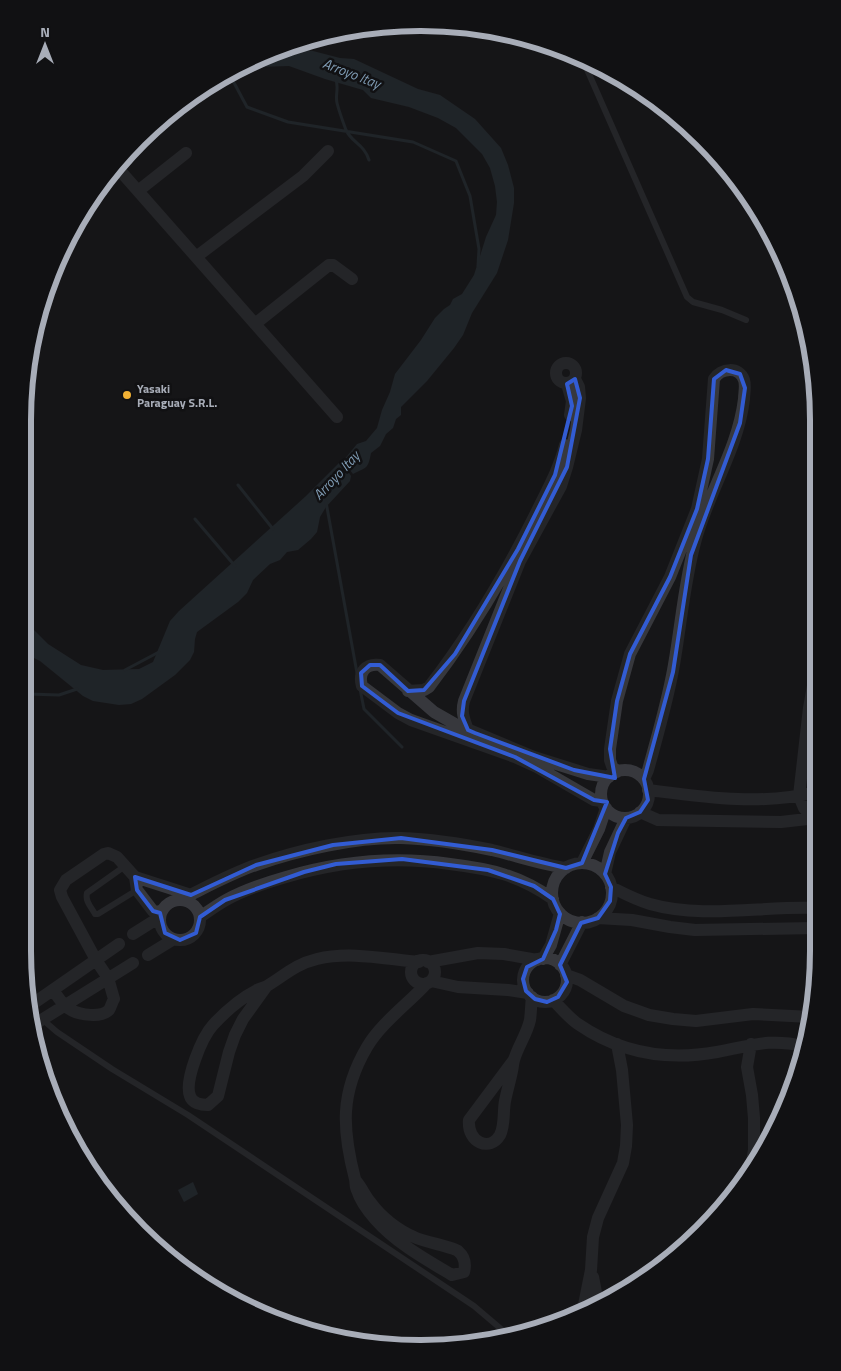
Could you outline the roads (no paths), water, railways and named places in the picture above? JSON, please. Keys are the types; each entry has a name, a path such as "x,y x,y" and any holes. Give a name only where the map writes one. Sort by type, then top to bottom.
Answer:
{"street":[{"path":"196,257 303,176 328,151"},
{"path":"138,191 186,153"},
{"path":"121,172 337,417"},
{"path":"255,324 329,265 333,265 352,279"},
{"path":"582,863 599,829 604,805 602,787 613,774 610,749 617,701 630,654 670,577 698,509 708,459 714,379 722,371 734,371 740,374 744,380 745,388 740,423 695,541 673,672 648,770 646,785 648,800 640,812 626,818 610,852 604,874"},
{"path":"408,691 424,690 429,687 450,660 518,549 551,482 564,450 572,406 571,381 580,388 580,398 576,430 567,467 561,486 520,561 464,702 462,716 468,730"},
{"path":"626,818 611,813 604,805 514,757 425,726 405,717 362,686 360,680 361,673 370,665 380,665 434,712 468,730 542,760 588,774 632,772 646,785 712,798 762,799 810,793"},
{"path":"810,708 799,796 804,808 810,814"},
{"path":"640,812 658,820 781,822 810,819"},
{"path":"133,934 161,914 169,903 256,865 333,845 401,838 492,850 538,863 566,868 582,863 593,866 604,874 611,887 612,894 608,908 598,918 582,922 570,920 560,913 555,906 552,892 556,878 566,868"},
{"path":"52,990 64,1005 72,1011 84,1014 100,1015 109,1010 114,999 108,978 96,960 62,897 60,890 66,880 104,854 112,854 125,866 153,911 161,914"},
{"path":"200,917 225,900 262,884 336,864 374,860 431,861 488,870 512,876 534,886 553,899"},
{"path":"136,884 185,897 186,900 196,906 200,917 196,933 186,939 174,940 148,955"},
{"path":"611,887 649,904 673,908 696,910 810,908"},
{"path":"530,1021 530,995 524,985 524,973 527,968 540,959 551,945 560,913"},
{"path":"161,914 162,928 174,940"},
{"path":"598,918 632,920 670,928 695,930 810,928"},
{"path":"513,1061 505,1098 502,1129 499,1136 493,1141 484,1144 476,1141 468,1129 469,1120 513,1061 530,1021 550,1001 558,997 565,988 563,970 582,922"},
{"path":"35,1003 119,944"},
{"path":"266,987 256,990 240,1000 213,1025 202,1039 189,1085 190,1098 195,1102 208,1105 218,1096 229,1052 243,1019 266,987 286,971 316,959 347,955 423,962 478,953 504,954 555,961 563,970 624,1006 648,1015 696,1021 753,1014 804,1017"},
{"path":"381,958 422,984 429,982 458,987 508,990 530,995 541,1002 550,1001 577,1024 617,1044 660,1056 696,1056 751,1044 784,1041 798,1044"},
{"path":"410,1002 413,977 412,968 423,962"},
{"path":"356,1181 370,1203 390,1222 412,1237 432,1244 457,1249 466,1265 464,1272 452,1275 397,1240 374,1218 356,1190 356,1181 347,1145 345,1122 348,1096 355,1070 368,1045 385,1024 434,977 434,968 423,962"},
{"path":"38,1022 133,964"},
{"path":"584,1304 595,1227 607,1196 620,1171 626,1146 627,1125 622,1070 617,1044"},
{"path":"751,1044 747,1067 754,1118 754,1152"},
{"path":"731,1049 747,1067"},
{"path":"622,1070 636,1050"},
{"path":"590,1270 597,1298"}],"lane":[{"path":"587,68 687,297 693,302 722,310 746,320"},
{"path":"125,866 87,893 88,903 95,914 98,914 136,884"},
{"path":"38,1022 188,1115 474,1306 503,1330"}],"water":[{"path":"303,50 313,51 340,58 354,59 418,89 440,95 475,119 501,148 514,188 514,203 508,240 497,273 472,313 463,335 427,381 401,407 401,415 396,419 393,428 386,434 380,446 371,453 366,467 353,474 343,461 357,444 366,441 377,428 395,374 435,318 450,305 453,299 462,294 474,275 486,237 496,215 495,186 490,168 482,154 456,128 438,118 409,107 371,98 363,90 289,66 258,67 295,52"},
{"path":"341,461 351,476 350,481 326,507 320,517 317,532 298,550 287,552 280,560 270,564 253,580 247,593 238,602 197,632 194,652 190,660 175,675 142,699 131,704 119,705 93,701 83,696 40,661 31,656 31,627 48,644 81,665 103,670 139,669 153,662 170,621 179,611 306,496"},
{"path":"193,1182 198,1194 184,1202 178,1190"}],"waterway":[{"name":"Arroyo Itay","path":"232,80 247,107 288,122 413,142 456,161 470,196 479,249 478,266"},
{"path":"336,80 337,103 346,130 351,138 364,150 369,160"},
{"path":"238,485 273,529"},
{"path":"326,502 357,673"},
{"path":"195,519 235,566"},
{"name":"Arroyo Itay","path":"125,670 159,652"},
{"name":"Arroyo Itay","path":"31,694 59,695 77,689"},
{"path":"360,689 364,709 402,747"}],"place":[{"name":"Yasaki Paraguay S.R.L.","path":"127,395"}]}
